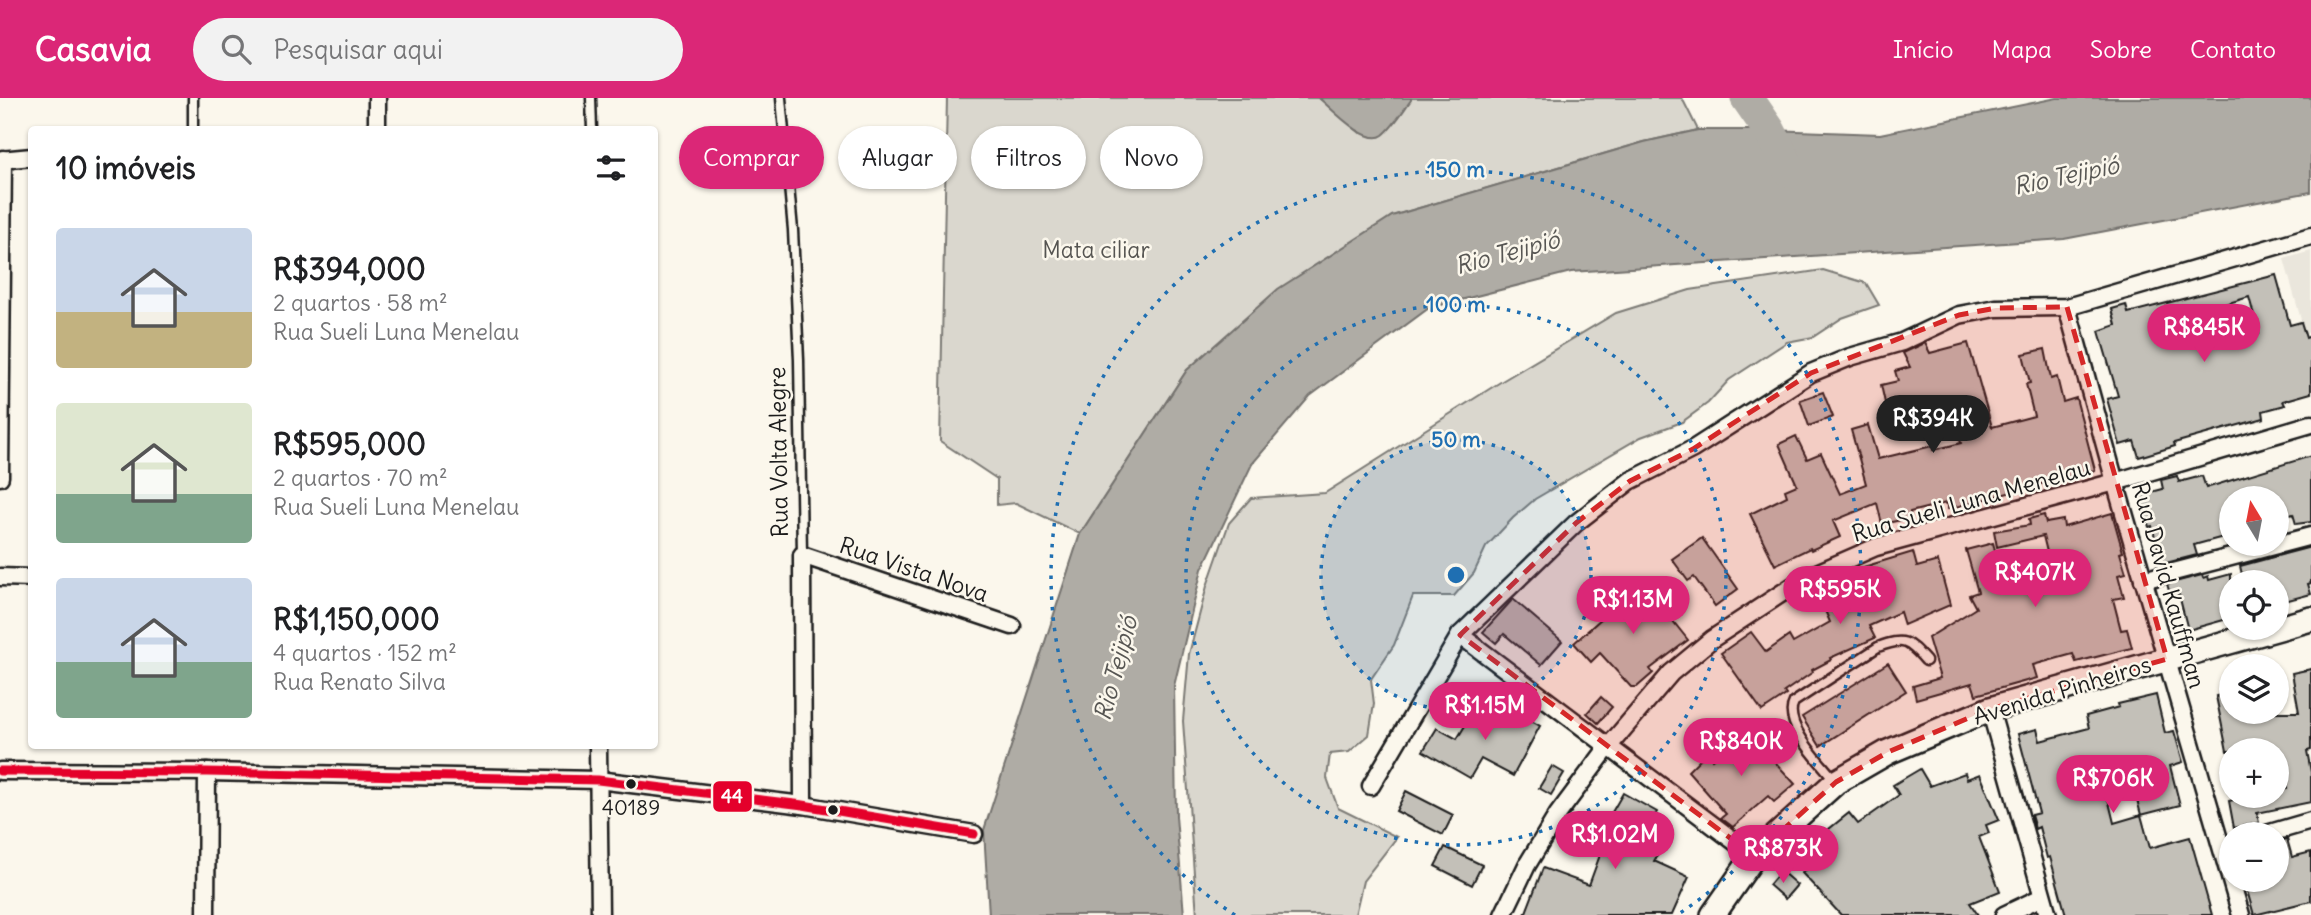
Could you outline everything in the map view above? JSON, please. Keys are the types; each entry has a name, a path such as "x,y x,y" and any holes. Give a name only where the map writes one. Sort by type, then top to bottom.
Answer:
{"street":[{"path":"377,98 377,126"},
{"path":"0,477 2,160 28,157"},
{"path":"1371,786 1460,635 1576,523 1630,481 1693,449 1811,373 1850,357 1902,342 1959,315 1996,308 2067,307 2311,236"},
{"name":"Rua David Kauffman","path":"2067,307 2143,580 2219,823"},
{"name":"Rua Sueli Luna Menelau","path":"1503,915 1527,865 1558,814 1608,747 1671,673 1712,639 1805,578 1876,547 2115,482 2311,424"},
{"path":"2143,580 2311,536"},
{"name":"Rua Vista Nova","path":"802,555 1012,626"},
{"name":"Rua Volta Alegre","path":"802,555 803,805"},
{"path":"0,578 28,578"},
{"name":"Avenida Pinheiros","path":"1713,915 1754,856 1836,782 1888,752 1990,709 2311,620"},
{"path":"1460,635 1754,856"},
{"path":"1990,709 2048,915"},
{"path":"598,749 600,915"},
{"path":"0,771 207,772 598,780 803,805 974,834"},
{"path":"206,915 207,772"},
{"path":"2289,827 2311,821"},
{"name":"Rua David Kauffman","path":"2236,892 2241,915"},
{"path":"2004,915 2042,897"}],"lane":[{"path":"192,98 193,126"},
{"path":"591,98 592,126"},
{"name":"Rua Volta Alegre","path":"781,98 793,230 799,360 802,555"},
{"path":"1836,782 1795,727 1790,717 1790,708 1794,702 1878,647 1890,643 1910,643 1926,661"}],"highlighted area":[{"path":"2067,307 2167,659 1990,709 1888,752 1836,782 1754,856 1460,635 1576,523 1630,481 1693,449 1811,373 1959,315 1996,308"}],"shaded area":[{"path":"2311,251 2311,332 2305,334 2284,259"}],"green space":[{"name":"Mata ciliar","path":"947,98 1319,98 1360,133 1411,98 1682,98 1698,130 1644,142 1392,216 1187,370 1080,534 1016,503 997,505 997,479 940,441 945,189 957,189 957,126 946,126"},
{"path":"1823,270 1866,283 1879,305 1842,318 1813,337 1787,342 1729,380 1708,403 1682,422 1641,437 1535,499 1486,547 1474,573 1454,596 1413,596 1394,645 1371,679 1374,704 1369,735 1349,752 1330,754 1327,778 1338,808 1397,837 1363,881 1355,915 1197,915 1183,721 1189,654 1207,586 1229,523 1251,498 1325,493 1502,381 1616,313 1690,290"}],"water":[{"path":"1319,98 1411,100 1391,127 1383,135 1376,137 1368,136 1350,125"},
{"name":"Rio Tejipió","path":"2057,98 2311,98 2311,192 2064,239 1571,272 1429,308 1310,396 1252,464 1202,569 1174,686 1176,816 1184,915 989,915 984,830 1080,534 1187,370 1278,289 1392,216 1644,142 1698,130 1880,134"}],"building":[{"path":"2276,275 2290,325 2301,322 2306,338 2311,336 2311,393 2283,401 2285,405 2263,411 2264,418 2174,443 2175,446 2139,457 2134,441 2120,445 2107,399 2118,396 2099,331 2116,325 2112,309 2126,305 2128,313","holes":["2249,297 2259,334 2232,341 2222,305"]},
{"path":"1925,343 1930,353 1968,343 1992,427 2034,416 2026,384 2030,383 2023,354 2045,349 2051,379 2057,377 2063,402 2076,398 2095,470 1948,509 1946,503 1910,512 1911,518 1882,524 1877,503 1833,521 1840,537 1775,565 1750,514 1787,496 1785,490 1797,485 1779,444 1796,436 1807,459 1821,453 1840,494 1866,484 1851,430 1868,425 1878,459 1932,446 1933,450 1961,443 1948,397 1887,412 1881,385 1898,381 1895,371 1910,367 1903,353"},
{"path":"1823,392 1833,417 1809,426 1800,400"},
{"path":"2311,456 2311,522 2296,524 2293,514 2289,515 2289,486 2219,486 2219,538 2194,545 2197,555 2162,564 2140,495 2163,489 2161,480 2177,476 2179,482 2202,476 2206,488"},
{"path":"2112,513 2126,573 2118,575 2124,597 2113,599 2121,630 2127,629 2132,648 2076,662 2073,654 2033,665 2037,678 1976,695 1972,683 1916,699 1913,686 1940,678 1928,638 1976,608 1969,595 1978,592 1966,550 1993,543 2004,585 2052,572 2043,536 1997,547 1994,531 2030,525 2029,519 2044,515 2046,523 2063,520 2064,527"},
{"path":"1702,538 1738,589 1715,606 1694,577 1688,581 1672,559"},
{"path":"2311,547 2311,583 2308,584 2311,594 2289,600 2289,570 2241,570 2240,566 2277,556 2289,556 2289,553"},
{"path":"1913,552 1917,567 1938,561 1950,605 1904,625 1900,612 1869,626 1875,638 1830,658 1831,660 1812,670 1813,672 1784,692 1786,695 1762,711 1721,653 1751,632 1766,652 1789,636 1793,643 1830,622 1823,606 1853,593 1847,572"},
{"path":"2202,575 2203,578 2208,576 2209,580 2219,577 2219,621 2188,630 2179,595 2171,597 2167,584"},
{"path":"1641,581 1688,640 1650,669 1653,673 1637,687 1631,687 1600,653 1591,662 1574,643 1603,617 1600,615"},
{"path":"1513,599 1562,641 1541,665 1504,634 1496,643 1483,632"},
{"path":"1888,663 1906,691 1820,746 1802,717"},
{"path":"2311,669 2311,750 2307,751 2311,772 2311,802 2289,806 2289,738 2224,738 2222,724 2289,724 2289,712 2299,712 2292,673"},
{"path":"2156,695 2165,733 2174,731 2183,762 2170,766 2180,805 2141,815 2150,848 2190,837 2212,915 2066,915 2050,857 2047,858 2039,827 2035,829 2031,815 2039,813 2018,734 2037,729 2040,741 2089,728 2086,716 2119,707 2118,704","holes":["2134,788 2141,815 2114,823 2107,794"]},
{"path":"1601,697 1612,707 1598,723 1587,713"},
{"path":"1480,701 1515,721 1519,714 1540,726 1513,776 1481,759 1470,778 1423,751 1437,728 1457,739"},
{"path":"1745,729 1795,784 1774,802 1768,796 1733,827 1721,818 1726,814 1688,771 1706,753 1712,759"},
{"path":"1552,766 1564,773 1551,795 1539,788"},
{"path":"1920,769 1930,786 1965,773 1967,779 1980,774 1999,820 1986,825 1989,833 1979,837 2000,891 1970,903 1978,915 1841,915 1802,873 1833,844 1824,833 1849,813 1858,824 1899,795 1893,785"},
{"path":"1406,791 1453,815 1443,835 1396,811"},
{"path":"1623,793 1657,812 1651,821 1656,824 1649,835 1664,844 1654,861 1689,877 1672,915 1525,915 1543,868 1589,885 1600,855 1568,837 1577,820 1600,833"},
{"path":"2230,808 2282,808 2257,813 2259,822 2233,822"},
{"path":"2289,846 2292,857 2311,852 2311,901 2254,915 2247,892 2289,892"},
{"path":"1445,847 1482,865 1472,885 1435,866"},
{"path":"1781,871 1797,885 1785,899 1769,885"}],"waterway":[{"path":"1747,98 1769,130 1790,171"}],"transit line":[{"name":"44","path":"0,771 207,772 598,780 803,805 974,834"}],"place":[{"name":"40189","path":"631,784"}]}
